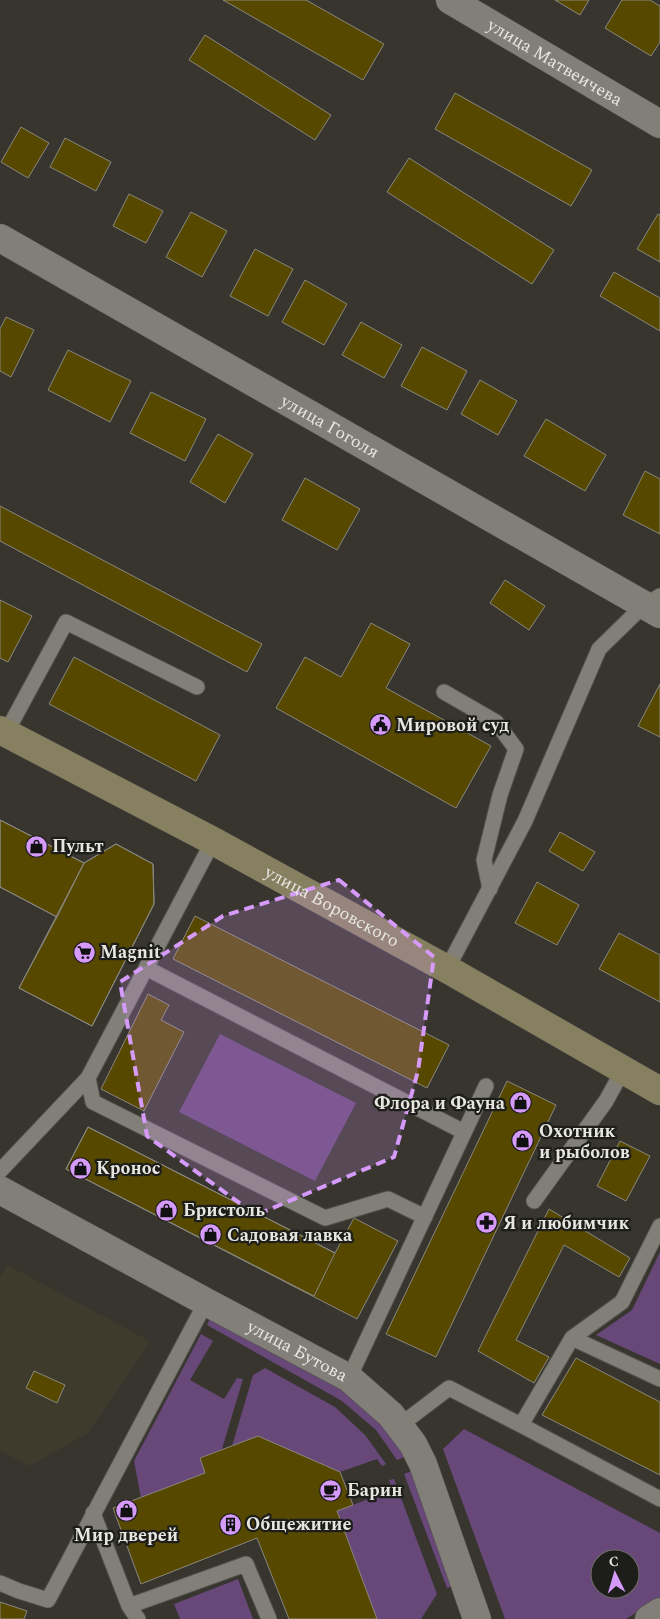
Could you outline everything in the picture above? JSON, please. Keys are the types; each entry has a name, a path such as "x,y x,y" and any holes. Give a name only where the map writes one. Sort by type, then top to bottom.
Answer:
{"street":[{"name":"улица Матвеичева","path":"450,0 660,124"},
{"name":"улица Гоголя","path":"0,238 654,606"},
{"name":"улица Воровского","path":"3,732 213,841 447,969 660,1091"},
{"name":"улица Бутова","path":"1,1188 206,1302 348,1378 391,1414 413,1444 423,1464 477,1619"},
{"path":"649,1619 660,1612"}],"lane":[{"path":"447,969 525,821 599,649 654,606"},
{"path":"3,732 66,622 197,688"},
{"path":"444,692 496,722 516,749 500,796 484,860 490,888"},
{"path":"1,1188 88,1078 213,841"},
{"path":"146,968 464,1132"},
{"path":"534,1201 606,1102 623,1070"},
{"path":"88,1078 93,1102 325,1218 388,1199 425,1217"},
{"path":"348,1378 486,1086"},
{"path":"521,1425 572,1338 622,1302 660,1226"},
{"path":"0,1583 19,1592 48,1600 206,1302"},
{"path":"572,1338 660,1379"},
{"path":"399,1426 449,1388 660,1499"},
{"path":"93,1513 129,1606 138,1619"},
{"path":"129,1606 246,1564 269,1619"}],"highlighted area":[{"path":"339,880 434,957 418,1071 394,1157 256,1215 147,1136 120,982 223,916"}],"shaded area":[{"path":"220,1034 356,1103 315,1181 179,1112"},
{"path":"660,1252 660,1364 596,1335 632,1310"},
{"path":"7,1265 150,1341 88,1433 29,1466 0,1451 0,1278"},
{"path":"211,1316 346,1390 383,1423 407,1456 397,1460 376,1430 342,1401 207,1325"},
{"path":"201,1334 213,1341 190,1380 224,1399 237,1378 243,1379 222,1449 200,1458 205,1473 141,1498 134,1461"},
{"path":"265,1368 335,1407 366,1436 386,1464 382,1466 377,1459 340,1472 232,1446 253,1375"},
{"path":"464,1429 660,1533 660,1597 626,1619 505,1619 443,1449"},
{"path":"414,1470 456,1585 447,1588 404,1474"},
{"path":"394,1479 437,1594 421,1619 377,1619 337,1511 392,1490 389,1480"},
{"path":"238,1579 253,1619 180,1619 174,1604"}],"building":[{"path":"223,0 306,0 384,44 363,80"},
{"path":"555,0 589,0 580,15"},
{"path":"622,0 650,0 660,6 660,42 651,56 605,28"},
{"path":"205,35 331,115 315,140 189,60"},
{"path":"455,93 592,170 571,206 435,129"},
{"path":"21,127 49,143 28,178 1,162"},
{"path":"65,138 111,162 96,191 50,167"},
{"path":"409,158 554,250 532,284 387,192"},
{"path":"129,194 163,211 146,243 113,226"},
{"path":"191,212 227,231 202,277 166,257"},
{"path":"658,214 660,215 660,262 637,249"},
{"path":"255,249 293,269 268,316 230,296"},
{"path":"614,272 660,298 660,331 600,296"},
{"path":"305,280 347,304 324,345 282,322"},
{"path":"6,317 34,330 11,377 0,371 0,329"},
{"path":"361,322 402,345 384,378 342,355"},
{"path":"422,347 467,371 447,410 401,386"},
{"path":"68,350 131,381 110,422 48,390"},
{"path":"480,380 517,401 498,435 461,414"},
{"path":"151,392 206,419 185,461 130,433"},
{"path":"546,419 606,455 585,491 524,456"},
{"path":"218,434 253,454 225,503 190,482"},
{"path":"645,471 660,479 660,534 623,515"},
{"path":"305,478 360,509 337,550 282,520"},
{"path":"0,506 262,644 247,672 0,541"},
{"path":"505,580 545,606 529,630 490,603"},
{"path":"0,600 32,616 8,662 0,658"},
{"name":"Мировой суд","path":"371,623 410,644 386,688 491,746 456,808 276,708 305,657 341,677"},
{"path":"74,657 220,735 196,781 49,704"},
{"path":"660,684 660,737 638,726"},
{"path":"0,820 84,863 57,917 0,887"},
{"name":"Magnit","path":"0,820 84,863 116,844 153,864 154,904 92,1026 19,988 57,917 0,887"},
{"path":"560,832 595,852 583,871 549,851"},
{"name":"Magnit","path":"116,844 153,864 154,904 92,1026 19,988 84,863"},
{"path":"537,882 579,905 557,945 515,923"},
{"path":"195,916 449,1045 427,1088 173,959"},
{"path":"619,933 660,955 660,1002 599,969"},
{"path":"148,994 169,1005 161,1020 184,1032 144,1111 101,1089"},
{"path":"507,1081 556,1105 436,1357 386,1334"},
{"path":"88,1127 335,1253 314,1296 66,1169"},
{"path":"88,1127 335,1253 354,1218 398,1241 357,1319 66,1169"},
{"path":"620,1141 650,1156 626,1201 597,1186"},
{"path":"549,1209 630,1258 619,1277 564,1245 516,1340 549,1357 534,1383 478,1351"},
{"path":"576,1358 660,1402 660,1475 542,1415"},
{"path":"34,1371 65,1385 57,1403 26,1388"},
{"name":"Общежитие","path":"258,1436 340,1472 353,1505 337,1511 377,1619 289,1619 257,1538 141,1584 113,1508 205,1473 200,1458"},
{"path":"0,1602 27,1611 24,1619 0,1619"}],"place":[{"name":"Мировой суд","path":"380,725"},
{"name":"Пульт","path":"36,846"},
{"name":"Magnit","path":"84,952"},
{"name":"Флора и Фауна","path":"521,1103"},
{"name":"Охотник и рыболов","path":"523,1141"},
{"name":"Кронос","path":"80,1168"},
{"name":"Бристоль","path":"167,1210"},
{"name":"Я и любимчик","path":"487,1223"},
{"name":"Садовая лавка","path":"211,1235"},
{"name":"Барин","path":"331,1490"},
{"name":"Мир дверей","path":"126,1510"},
{"name":"Общежитие","path":"230,1524"}]}
